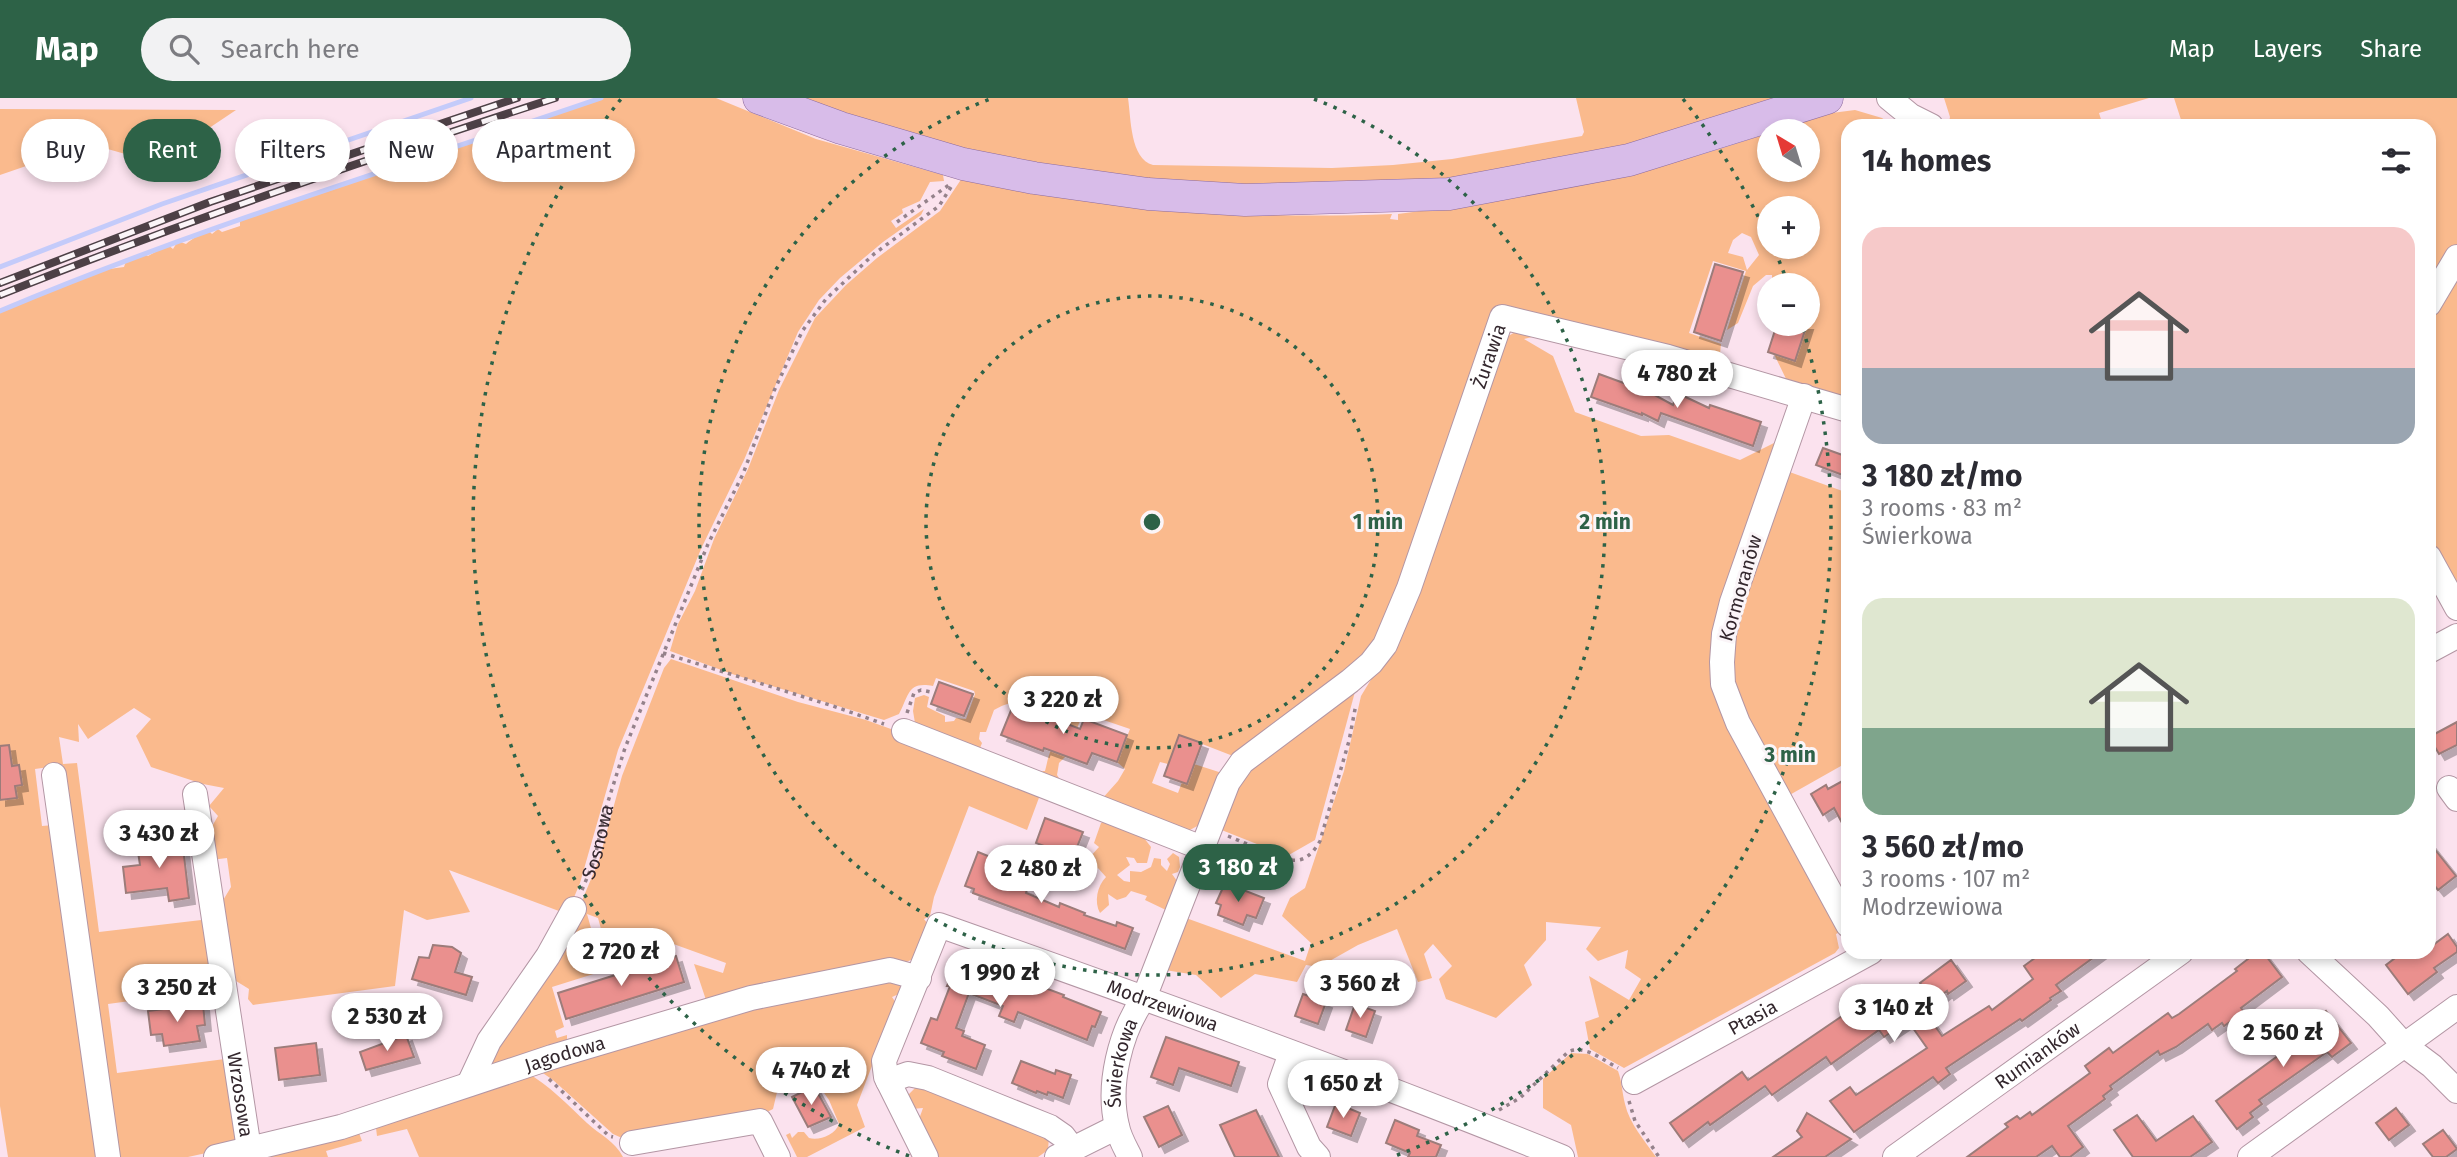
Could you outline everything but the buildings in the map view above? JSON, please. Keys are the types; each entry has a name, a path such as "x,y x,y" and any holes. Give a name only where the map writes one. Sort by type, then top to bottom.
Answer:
{"main road":[{"path":"758,98 960,170 1149,194 1245,200 1355,199 1449,194 1629,160 1826,98"}],"street":[{"path":"1889,98 1917,119"},
{"path":"2436,292 2457,257"},
{"name":"Żurawia","path":"1355,677 1385,645 1399,616 1502,317 1668,357 1841,408"},
{"name":"Kormoranów","path":"1804,396 1732,602 1721,662 1723,684 1738,723 1841,912"},
{"path":"2436,570 2457,608"},
{"path":"2436,647 2457,636"},
{"name":"Świerkowa","path":"1130,1157 1117,1127 1114,1084 1117,1065 1134,1013 1144,998 1234,771 1259,747 1355,677"},
{"path":"904,731 1206,838"},
{"path":"54,775 108,1157"},
{"name":"Wrzosowa","path":"195,794 249,1149"},
{"path":"469,1084 489,1041 548,956 574,909"},
{"name":"Modrzewiowa","path":"926,1157 884,1069 885,1057 939,925 1144,998 1466,1118 1562,1157"},
{"name":"Ptasia","path":"1634,1082 1855,959"},
{"name":"Rumianków","path":"1895,1157 2170,959"},
{"path":"2317,959 2378,1016 2404,1045 2432,1066 2457,1091"},
{"name":"Jagodowa","path":"216,1157 341,1127 526,1065 751,998 890,970 919,978"},
{"path":"2250,1157 2457,1007"},
{"path":"1291,1053 1280,1084 1309,1147 1318,1157"},
{"path":"888,1082 908,1074 923,1076 1050,1127 1063,1136 1065,1153 1117,1127"},
{"path":"632,1143 760,1121 778,1157"}],"path":[{"path":"897,222 944,190 960,170"},
{"name":"Sosnowa","path":"574,909 594,861 606,808 625,748 708,544 743,474 775,391 803,330 826,299 858,269 887,243 939,206 960,170"},
{"path":"663,653 904,731 909,703 914,693 931,692"},
{"path":"1206,838 1287,861 1298,861 1315,850 1349,741 1355,677"},
{"path":"1466,1118 1491,1115 1513,1103 1574,1049 1587,1051 1626,1072 1634,1082 1629,1091 1629,1105 1635,1121 1659,1157"},
{"path":"526,1065 549,1079 609,1136 632,1143"}],"shaded area":[{"path":"601,98 716,98 816,139 943,175 944,181 930,182 920,201 902,209 903,213 891,221 896,228 924,209 921,215 840,278 819,300 798,332 744,460 701,549 618,750 580,883 567,914 449,870 470,912 427,920 404,910 395,986 253,1005 248,999 249,989 228,976 219,907 231,887 227,858 211,860 208,833 218,816 209,806 224,788 151,767 136,736 151,719 134,708 88,739 78,724 79,742 59,737 63,764 77,763 99,932 210,919 218,989 108,1004 117,1073 225,1059 239,1135 229,1148 188,1157 114,1157 63,765 35,769 42,826 54,825 102,1157 8,1157 0,1106 0,311 102,270 124,267 126,261 144,254 148,256 168,245 173,249 178,241 186,244 208,230 212,234 218,229 222,232 240,226 240,219 364,175 364,182 458,182 458,145 472,140 472,182 635,182 635,119 537,119"},
{"path":"780,98 1128,98 1136,146 1145,161 1153,165 1332,168 1452,159 1582,136 1584,132 1576,98 1798,98 1678,138 1470,181 1328,193 1038,171"},
{"path":"1944,98 2149,98 2099,113 2101,119 1950,117"},
{"path":"2174,98 2457,98 2457,245 2436,279 2436,119 2181,119"},
{"path":"0,109 236,110 221,120 123,119 123,153 109,149 109,119 21,119 21,168 0,175"},
{"path":"1855,110 1883,119 1841,119 1841,400 1788,383 1774,354 1795,360 1803,336 1820,336 1820,273 1757,273 1757,283 1753,286 1738,323 1727,330 1746,271 1713,261 1689,333 1721,344 1719,364 1495,309 1392,611 1372,649 1233,756 1179,735 1168,764 1160,762 1152,783 1178,793 1182,782 1187,784 1194,764 1222,773 1201,824 1188,831 1101,800 1125,769 1117,762 1130,729 1083,713 1067,755 1059,763 1057,775 1061,781 1047,778 1042,771 1045,771 1064,721 1060,711 1051,706 1012,703 994,710 986,732 980,732 979,739 982,743 978,753 915,723 915,698 924,695 929,697 927,707 945,716 945,722 954,721 956,718 966,719 974,691 936,678 933,686 913,688 899,714 884,720 732,674 670,651 678,624 695,591 714,539 748,469 779,390 815,318 846,285 877,258 940,211 962,178 1123,205 1282,215 1392,214 1390,219 1398,220 1398,214 1577,186 1693,157 1757,137 1757,182 1820,182 1820,119 1809,119"},
{"path":"2457,273 2457,593 2436,556 2436,310"},
{"path":"1519,330 1540,335 1524,339 1553,356 1575,412 1641,436 1669,435 1740,460 1780,440 1712,646 1841,929 1836,934 1839,948 1835,953 1624,1068 1590,1049 1585,1022 1599,1017 1589,976 1629,1000 1641,979 1625,968 1628,950 1598,961 1586,949 1601,927 1546,922 1546,940 1524,965 1532,985 1496,1018 1446,999 1439,979 1452,966 1433,944 1424,954 1432,978 1418,982 1397,929 1358,945 1319,967 1306,965 1297,982 1255,974 1221,998 1196,975 1165,970 1186,918 1305,961 1311,943 1282,916 1290,898 1305,888 1344,771 1361,696 1404,625 1501,340"},
{"path":"1784,470 1841,490 1841,766 1786,797 1734,694 1735,615"},
{"path":"671,659 798,702 866,720 902,733 1040,795 1027,830 969,806 934,897 930,916 924,919 927,923 913,959 902,964 706,1000 694,964 723,973 726,963 643,933 648,957 641,935 625,930 620,936 629,963 605,970 593,931 601,929 598,918 587,914 603,971 552,987 564,1027 555,1031 557,1038 567,1035 567,1042 495,1068 487,1059 581,903 599,860 622,776 664,668"},
{"path":"1356,688 1315,840 1287,856 1219,829 1243,774"},
{"path":"1107,820 1144,838 1151,847 1147,863 1137,863 1134,858 1126,857 1130,865 1117,875 1124,881 1130,882 1130,871 1141,872 1151,867 1154,858 1161,859 1161,865 1167,871 1170,864 1167,859 1173,853 1179,857 1178,872 1172,874 1177,881 1168,911 1145,900 1147,896 1131,891 1126,897 1117,900 1108,894 1109,905 1100,913 1097,894 1106,877 1098,868 1094,872 1085,869 1089,858 1099,847 1094,843 1101,823"},
{"path":"886,977 900,984 901,993 892,997 896,1003 857,1105 865,1127 807,1157 797,1157 786,1135 790,1133 792,1138 798,1132 804,1132 809,1138 822,1138 834,1131 839,1124 829,1100 815,1080 791,1089 778,1088 773,1109 753,1119 622,1138 613,1134 553,1080 534,1067 663,1031"},
{"path":"1571,1053 1588,1054 1618,1071 1630,1118 1656,1157 1578,1157 1571,1125 1543,1108 1543,1079"},
{"path":"526,1072 551,1089 612,1142 623,1157 419,1157 407,1129 377,1136 376,1128"},
{"path":"918,1085 1049,1137 1048,1150 1038,1157 935,1157 918,1122 923,1108 911,1109 908,1095"},
{"path":"359,1133 362,1141 326,1151 328,1157 259,1157"}],"waterway":[{"path":"0,267 162,204 471,98"},
{"path":"0,311 223,225 601,98"}],"railway":[{"path":"0,283 210,202 517,98"},
{"path":"0,295 276,192 555,98"}]}
